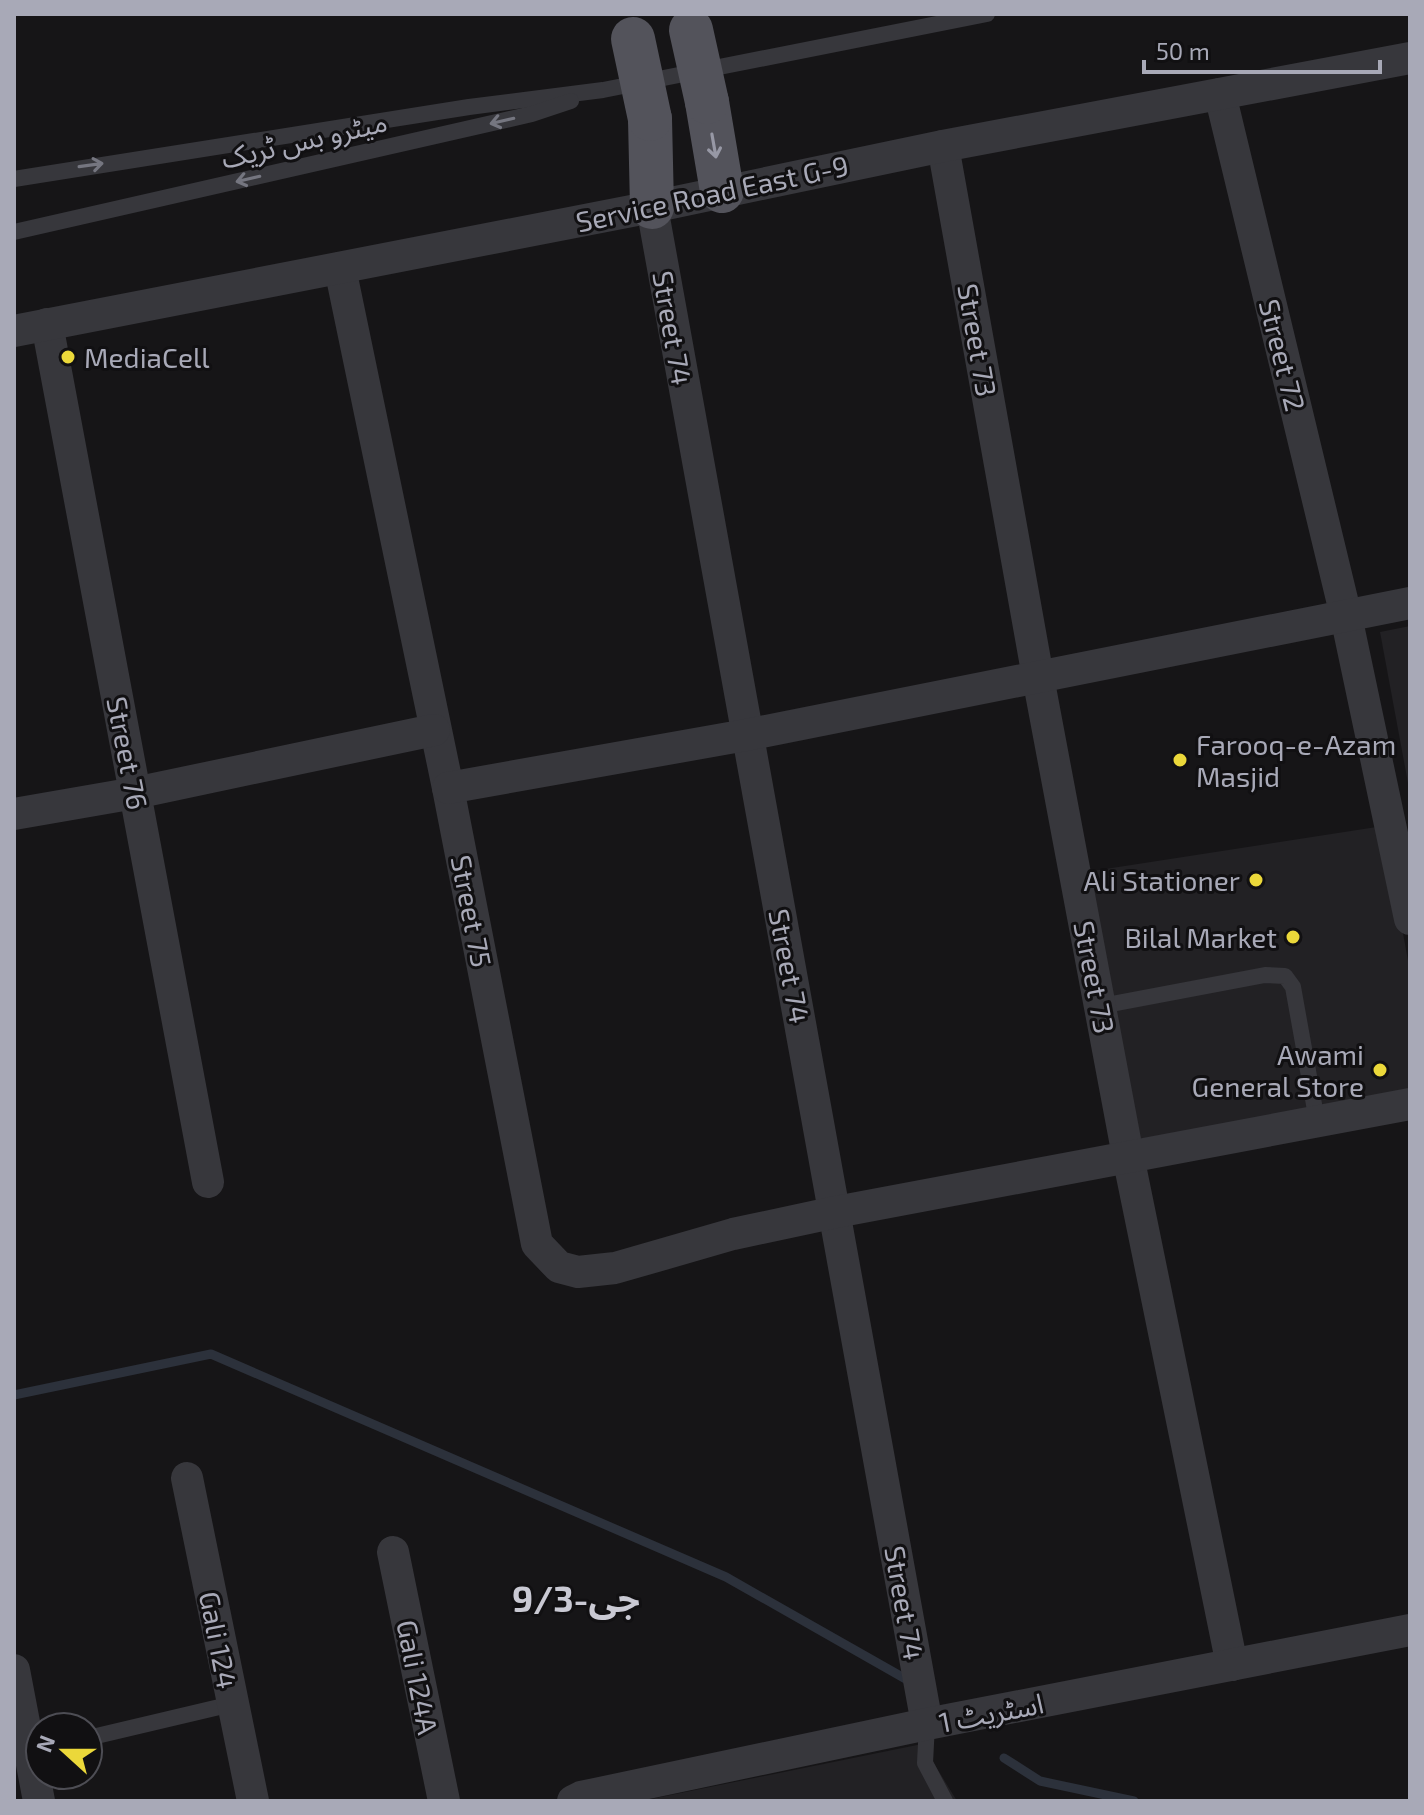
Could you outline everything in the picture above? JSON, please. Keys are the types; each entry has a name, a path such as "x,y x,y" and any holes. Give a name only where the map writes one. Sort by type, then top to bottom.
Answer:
{"main road":[{"path":"689,22 722,191"},
{"path":"628,26 650,119 652,207"}],"street":[{"name":"Service Road East G-9","path":"14,331 652,207 943,146 1410,58"},
{"name":"Street 72","path":"1220,94 1346,616 1410,919"},
{"name":"Street 73","path":"943,146 1128,1156 1232,1665"},
{"name":"Street 74","path":"652,207 927,1724"},
{"name":"Street 75","path":"340,268 448,788 537,1244 559,1267 578,1272 615,1268 733,1234 836,1212 1410,1104"},
{"name":"Street 76","path":"47,324 208,1182"},
{"path":"448,788 746,735 1410,603"},
{"path":"14,814 135,793 434,730"},
{"name":"Gali 124","path":"187,1478 253,1801"},
{"name":"Gali 124A","path":"393,1552 444,1801"},
{"name":"اسٹریٹ 1","path":"573,1801 927,1724 1410,1630"},
{"path":"14,1670 25,1711"}],"lane":[{"name":"میٹرو بس ٹریک","path":"14,179 469,107 603,90 987,14"},
{"name":"میٹرو بس ٹریک","path":"14,232 532,114 603,90"},
{"path":"1101,1006 1265,975 1285,976 1293,987 1317,1121"},
{"path":"104,1734 232,1704"},
{"path":"927,1724 925,1763 945,1801"}],"shaded area":[{"path":"1410,626 1410,794 1380,632"},
{"name":"Bilal Market","path":"1383,826 1410,971 1410,1091 1140,1139 1086,872"},
{"path":"922,1744 957,1801 641,1801"}],"waterway":[{"path":"14,1395 211,1354 726,1577 911,1682"},
{"path":"1004,1758 1040,1781 1134,1801"}],"place":[{"name":"MediaCell","path":"68,357"},
{"name":"Farooq-e-Azam Masjid","path":"1180,760"},
{"name":"Ali Stationer","path":"1256,880"},
{"name":"Bilal Market","path":"1293,937"},
{"name":"Awami General Store","path":"1380,1070"}],"district":[{"name":"جی-9/3","path":"576,1597"}]}
